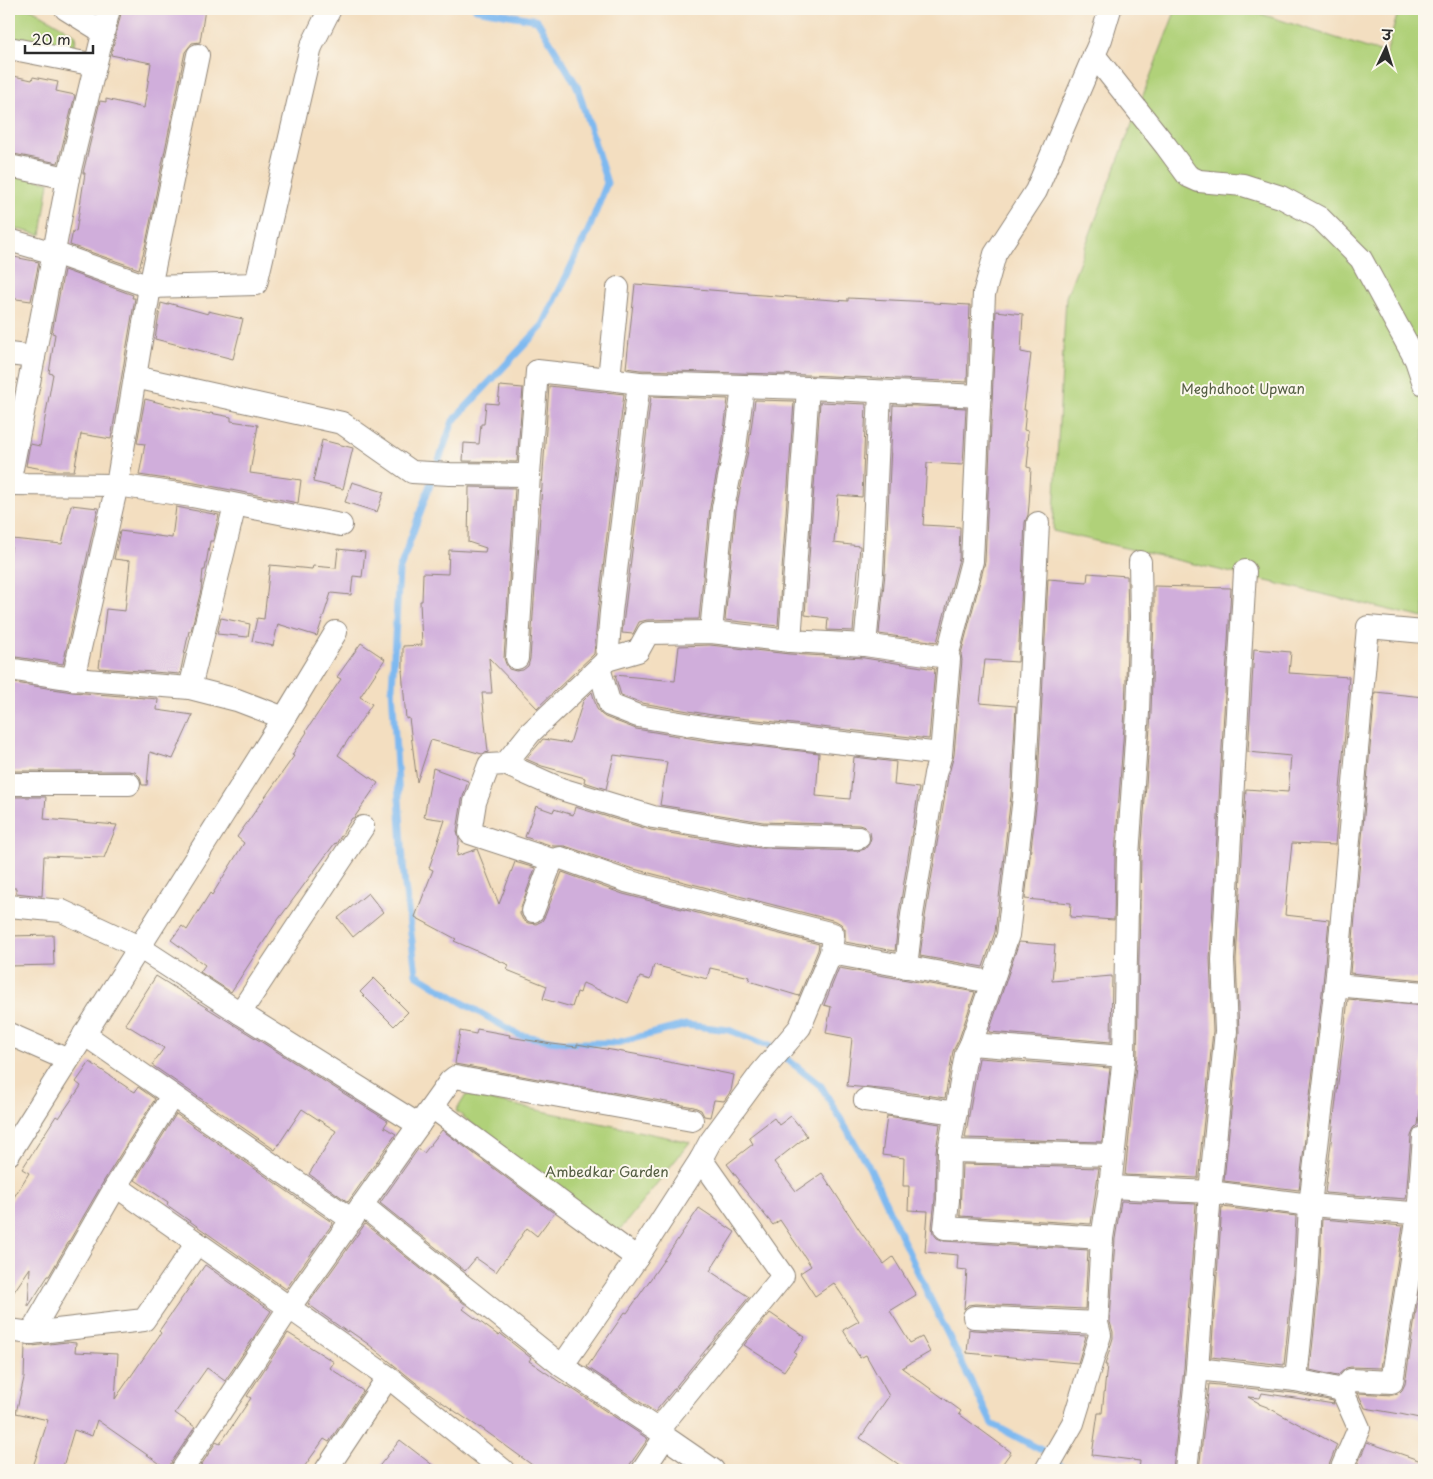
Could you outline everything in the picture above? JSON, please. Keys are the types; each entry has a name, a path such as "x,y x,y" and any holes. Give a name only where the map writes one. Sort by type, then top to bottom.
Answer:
{"street":[{"path":"66,9 104,32"},
{"path":"109,9 68,178 9,484 117,485 192,496 341,525"},
{"path":"9,240 54,253 150,287 256,284 311,47 330,9"},
{"path":"906,967 912,915 934,783 941,754 949,659 947,656 972,561 984,294 995,254 1036,191 1097,47 1110,9"},
{"path":"1097,47 1188,176 1198,181 1243,185 1281,197 1320,218 1361,259 1416,360 1424,384"},
{"path":"9,48 95,65"},
{"path":"73,679 117,485 150,287 198,55"},
{"path":"9,166 68,178"},
{"path":"609,379 618,288"},
{"path":"9,354 34,358"},
{"path":"518,658 537,372 639,383 980,396"},
{"path":"135,377 342,423 412,472 529,474"},
{"path":"639,383 603,664 610,705 638,716 710,728 941,754"},
{"path":"711,632 723,508 735,448 743,386"},
{"path":"790,641 808,388"},
{"path":"865,645 872,572 880,392"},
{"path":"190,688 236,505"},
{"path":"1038,523 1023,807 1008,935 966,1054 949,1151 948,1200 945,1228 1102,1238"},
{"path":"1046,1470 1073,1423 1100,1335 1097,1323 1102,1238 1110,1187 1124,1056 1128,856 1140,655 1140,562"},
{"path":"1186,1470 1198,1370 1210,1192 1226,1031 1223,960 1245,571"},
{"path":"1296,1380 1306,1280 1310,1205 1336,985 1368,627 1424,632"},
{"path":"9,1154 284,718 336,632"},
{"path":"505,764 530,733 603,664 638,651 648,634 711,632 790,641 865,645 947,656"},
{"path":"9,668 73,679 190,688 237,700 284,718"},
{"path":"562,1366 636,1258 701,1159 710,1142 760,1074 800,1026 830,953 832,934 626,881 561,858 552,860 470,833 475,802 489,765 505,764 561,789 653,817 762,835 858,838"},
{"path":"9,784 129,784"},
{"path":"240,1013 363,827"},
{"path":"533,911 552,860"},
{"path":"9,906 62,911 139,947 240,1013 419,1125"},
{"path":"830,953 991,982"},
{"path":"1336,985 1424,993"},
{"path":"9,1034 68,1060"},
{"path":"84,1034 172,1096 357,1212 562,1366 713,1470"},
{"path":"971,1044 1124,1056"},
{"path":"182,1470 289,1308 450,1081 460,1078 692,1120"},
{"path":"31,1332 116,1186 172,1096"},
{"path":"865,1100 956,1113"},
{"path":"432,1107 636,1258"},
{"path":"1342,1390 1351,1380 1392,1382 1421,1214 1424,1138"},
{"path":"949,1151 1112,1155"},
{"path":"643,1470 662,1434 783,1276 701,1159"},
{"path":"116,1186 388,1377 503,1470"},
{"path":"1110,1187 1210,1192 1310,1205 1421,1214"},
{"path":"9,1330 31,1332 144,1320 197,1243"},
{"path":"974,1317 1097,1323"},
{"path":"1198,1370 1296,1380 1342,1390"},
{"path":"326,1470 388,1377"},
{"path":"1341,1470 1359,1428 1342,1390"}],"green space":[{"path":"9,9 32,9 76,35 74,55 9,40"},
{"name":"Meghdhoot Upwan","path":"1176,9 1246,9 1386,54 1399,9 1424,9 1424,618 1053,531 1066,297"},
{"path":"9,175 49,182 41,235 9,227"},
{"name":"Ambedkar Garden","path":"466,1095 690,1142 615,1236 456,1111"}],"building":[{"path":"122,9 205,9 200,42 192,43 185,52 139,269 70,245 73,231 76,232 85,173 83,173 100,101 106,102 106,99 144,108 151,63 111,55"},
{"path":"9,75 32,80 33,77 58,82 56,91 75,95 58,163 9,153"},
{"path":"9,256 39,262 31,301 9,298"},
{"path":"64,270 133,295 132,298 135,298 111,439 81,434 74,471 54,471 26,466 30,444 40,446 53,374 49,373 55,334 52,333"},
{"path":"635,284 848,301 848,298 970,305 967,382 626,368"},
{"path":"161,303 168,305 168,303 208,314 208,311 243,319 233,359 155,339"},
{"path":"996,311 1023,314 1021,352 1031,354 1024,410 1026,410 1024,430 1028,431 1027,467 1031,468 1028,515 1025,522 1018,662 985,660 980,703 1016,706 1011,796 995,932 983,967 920,956 948,777 954,755 961,654 985,562"},
{"path":"500,386 523,388 517,462 463,461 464,443 479,444 481,424 484,424 486,403 498,404"},
{"path":"549,386 624,394 594,654 537,708 489,658 492,693 482,693 488,752 482,754 431,740 417,782 409,718 406,719 402,670 403,646 422,645 420,601 422,601 423,573 448,574 449,550 485,552 486,548 468,542 469,487 515,488 504,658 509,669 523,670 528,666"},
{"path":"651,396 728,399 722,446 710,507 699,619 647,620 639,622 633,634 622,633"},
{"path":"145,399 184,409 231,417 231,421 258,425 250,473 301,480 298,503 195,483 139,475 145,444 137,443"},
{"path":"755,400 794,401 778,626 725,620 736,510 748,451"},
{"path":"820,402 866,404 862,497 838,495 834,543 860,546 853,631 827,630 828,618 805,615"},
{"path":"893,405 966,408 963,465 927,463 923,525 960,527 959,559 937,642 879,634 885,573"},
{"path":"322,440 353,448 343,489 313,482"},
{"path":"352,482 384,492 377,512 345,502"},
{"path":"71,505 98,508 63,664 9,656 9,567 12,539 62,544"},
{"path":"176,507 219,515 213,541 210,541 205,570 203,570 201,590 191,631 189,631 180,674 99,668 106,609 125,611 130,561 114,559 120,531 172,538"},
{"path":"338,549 365,552 362,577 353,576 351,595 331,593 317,636 278,624 273,646 252,641 257,618 264,619 270,565 312,569 313,566 336,568"},
{"path":"1088,573 1127,576 1128,617 1125,711 1115,855 1114,920 1070,917 1071,903 1025,899 1037,798 1048,579 1087,582"},
{"path":"1154,586 1231,588 1210,959 1213,1031 1198,1178 1125,1175 1137,1056 1141,857 1151,713"},
{"path":"221,618 250,624 248,637 217,634"},
{"path":"361,643 385,659 360,697 372,704 338,755 378,783 354,818 352,818 336,844 278,920 231,992 200,972 205,965 171,940 182,926 187,930 210,893 212,895 244,843 237,837 294,756 292,755 306,731 341,679 337,677"},
{"path":"710,645 789,654 864,658 935,669 929,739 712,715 642,703 621,695 615,675 675,681 679,646"},
{"path":"1254,649 1291,652 1289,673 1349,677 1335,845 1292,843 1289,872 1285,915 1329,920 1299,1190 1224,1181 1239,1032 1236,960 1246,789 1288,792 1291,756 1248,752"},
{"path":"9,682 72,692 158,699 157,710 193,715 173,759 150,752 147,785 142,785 140,777 135,772 129,771 9,771"},
{"path":"592,692 597,709 601,714 636,729 708,741 819,753 816,796 850,799 854,757 896,762 894,785 919,788 899,913 895,951 845,942 845,929 836,921 630,868 565,846 553,846 525,837 536,806 553,812 554,809 573,815 575,807 651,830 760,848 858,851 865,849 869,844 870,832 865,827 859,825 763,822 660,805 667,762 614,755 606,789 584,782 585,778 542,766 526,759 543,739 570,743 583,701"},
{"path":"1375,692 1424,697 1424,980 1350,973"},
{"path":"433,768 468,781 462,800 457,831 459,840 457,856 477,849 499,904 515,862 535,868 521,907 520,914 523,920 536,924 542,921 562,872 623,894 819,944 799,996 749,981 750,977 710,968 707,979 654,965 650,980 640,977 628,1003 583,983 580,993 577,992 572,1007 543,999 547,986 507,970 509,965 454,941 456,939 415,917 433,870 429,868 445,820 424,817"},
{"path":"9,797 46,797 44,819 117,825 104,858 44,856 42,896 16,893 16,888 9,888"},
{"path":"368,893 383,912 353,937 338,918"},
{"path":"53,935 54,965 9,966 9,936"},
{"path":"1019,942 1055,945 1052,981 1112,976 1111,1042 989,1032"},
{"path":"839,968 975,992 953,1051 945,1098 847,1086 852,1038 826,1033 831,1007 824,1005"},
{"path":"156,976 388,1121 384,1127 396,1134 348,1202 309,1174 336,1131 302,1109 275,1150 152,1065 164,1048 125,1024"},
{"path":"374,978 408,1012 394,1026 360,992"},
{"path":"1348,999 1424,1006 1424,1045 1419,1098 1421,1099 1418,1125 1411,1136 1406,1199 1325,1193"},
{"path":"477,1029 510,1035 509,1037 552,1044 577,1047 577,1044 640,1055 734,1075 731,1091 724,1101 714,1100 710,1117 704,1116 701,1110 694,1107 455,1064 460,1031 476,1034"},
{"path":"979,1058 1110,1068 1102,1142 965,1138"},
{"path":"90,1062 135,1092 138,1087 155,1099 105,1179 49,1276 28,1307 30,1268 9,1299 9,1205 29,1173 22,1169 56,1116 59,1118 81,1086 76,1082"},
{"path":"176,1114 333,1223 286,1289 167,1205 168,1202 135,1180"},
{"path":"791,1116 807,1136 774,1162 796,1191 822,1173 884,1264 893,1257 916,1295 890,1311 910,1343 922,1337 930,1352 902,1368 961,1411 959,1414 1011,1452 998,1470 907,1470 860,1438 889,1396 866,1355 860,1358 843,1330 859,1321 834,1283 815,1296 800,1273 811,1266 780,1220 773,1225 738,1182 740,1181 727,1164 753,1144 749,1137 774,1118 779,1125"},
{"path":"887,1116 940,1124 936,1151 935,1199 932,1227 933,1233 937,1238 944,1241 1088,1250 1085,1309 975,1304 968,1305 964,1309 967,1270 957,1269 958,1255 925,1252 928,1211 908,1210 909,1186 903,1186 904,1158 882,1155"},
{"path":"442,1130 554,1213 537,1236 527,1228 496,1272 476,1258 465,1271 380,1203 418,1149 424,1153"},
{"path":"962,1164 1099,1168 1091,1224 960,1216"},
{"path":"1121,1201 1196,1204 1184,1368 1173,1470 1139,1470 1140,1461 1092,1455 1098,1413 1102,1413 1107,1365 1105,1365 1113,1338 1110,1322 1115,1239"},
{"path":"1222,1207 1296,1216 1293,1279 1284,1365 1211,1357"},
{"path":"699,1208 735,1232 710,1271 749,1297 655,1412 587,1367 625,1312 627,1313"},
{"path":"1322,1219 1403,1226 1381,1368 1351,1367 1346,1368 1337,1376 1310,1370 1319,1281"},
{"path":"365,1224 466,1305 463,1309 499,1336 501,1334 531,1358 529,1361 648,1439 626,1470 539,1470 426,1391 368,1344 348,1330 347,1332 308,1304"},
{"path":"1424,1259 1424,1419 1365,1408 1358,1393 1398,1394 1405,1384"},
{"path":"205,1265 271,1311 225,1381 207,1368 175,1413 195,1427 171,1463 169,1470 97,1420 92,1436 74,1430 62,1470 32,1470 48,1420 16,1413 24,1378 25,1345 67,1342 76,1343 75,1352 118,1354 115,1399"},
{"path":"770,1313 805,1337 784,1371 744,1345"},
{"path":"969,1329 1086,1336 1078,1363 967,1353"},
{"path":"288,1333 334,1362 330,1368 363,1391 329,1442 324,1439 302,1470 198,1470 216,1442 220,1444 251,1398 247,1396"},
{"path":"1209,1384 1294,1393 1333,1401 1334,1404 1262,1393 1260,1398 1248,1397 1337,1445 1328,1470 1199,1470"},
{"path":"400,1440 439,1470 376,1470"},
{"path":"1367,1442 1424,1462 1424,1470 1355,1470"}],"waterway":[{"path":"476,9 537,20 577,86 607,183 589,229 543,325 453,421 399,571 392,688 404,877 416,974 519,1035 565,1043 616,1043 686,1025 729,1030 772,1047 821,1086 869,1167 929,1296 992,1424 1045,1452 1065,1470"}]}
